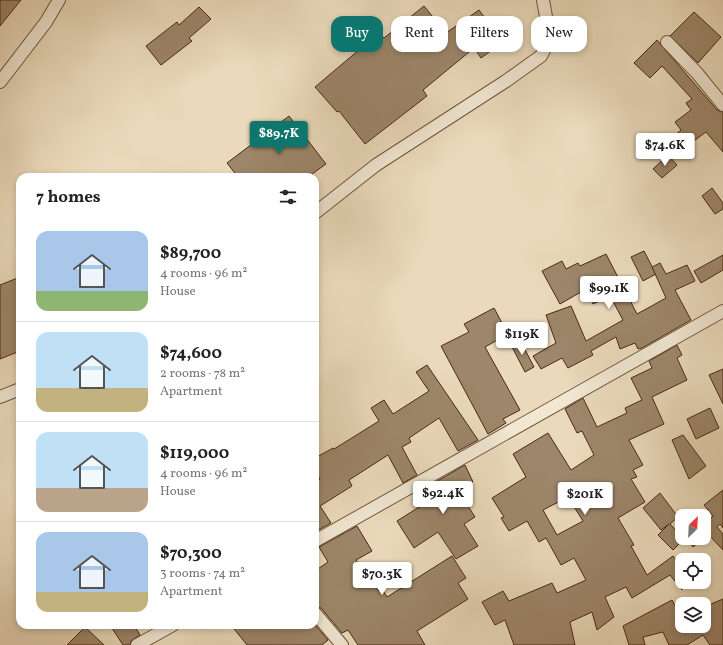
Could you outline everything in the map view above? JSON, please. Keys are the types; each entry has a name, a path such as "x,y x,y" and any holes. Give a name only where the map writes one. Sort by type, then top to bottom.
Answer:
{"street":[{"path":"0,82 46,22 59,0"},
{"path":"319,210 376,165 506,81 541,56 550,39 543,0"},
{"path":"666,42 697,73 723,105"},
{"path":"319,539 723,312"},
{"path":"0,397 16,391"},
{"path":"319,618 342,645"},
{"path":"137,645 166,629"}],"building":[{"path":"0,0 21,0 0,26"},
{"path":"424,6 432,16 412,16"},
{"path":"199,7 211,19 189,38 192,41 161,65 146,46 177,22 179,25"},
{"path":"479,10 484,16 470,16"},
{"path":"694,12 721,37 698,63 670,36"},
{"path":"456,26 456,52 469,52 423,90 427,96 365,144 339,111 337,112 315,87 356,52 383,52 383,37 384,38 391,32 391,52 448,52 448,32"},
{"path":"657,40 717,110 723,112 723,152 706,132 691,143 688,140 671,155 663,146 681,130 675,122 691,110 686,103 692,99 662,66 650,78 634,63"},
{"path":"477,52 489,52 481,58"},
{"path":"289,116 326,164 314,173 235,173 227,163"},
{"path":"668,155 677,165 662,178 653,169"},
{"path":"712,188 723,203 723,209 715,214 702,196"},
{"path":"644,251 656,274 643,281 631,257"},
{"path":"606,254 637,314 666,298 652,267 660,263 666,274 687,265 695,281 675,290 691,320 642,348 638,349 635,343 620,349 616,337 591,351 593,355 568,368 562,358 541,369 533,356 556,343 546,315 571,306 586,341 623,320 610,296 593,304 586,289 560,304 542,271 562,261 566,269 578,263 580,266"},
{"path":"723,255 723,270 701,283 694,271"},
{"path":"16,279 16,353 0,359 0,285"},
{"path":"494,308 508,334 485,347 520,410 503,419 506,423 488,434 441,346 469,332 464,324"},
{"path":"520,340 534,367 525,372 511,345"},
{"path":"677,345 682,355 677,358 687,380 652,397 664,424 629,440 643,465 633,470 637,477 631,479 645,502 618,518 634,545 631,546 647,575 673,556 675,559 675,581 670,575 632,598 626,587 605,597 614,617 597,630 592,612 570,622 575,645 514,645 505,620 495,625 482,602 503,591 509,601 552,583 557,593 586,580 574,558 561,565 546,538 539,542 527,521 509,531 501,518 504,517 492,498 526,477 513,454 548,433 571,470 594,455 582,431 577,433 565,409 583,398 597,427 627,413 625,408 642,400 631,378 652,368 649,361","holes":["568,497 583,521 557,535 543,510"]},
{"path":"427,365 478,440 458,451 439,418 409,438 411,442 402,447 417,475 403,483 388,455 349,480 352,486 320,506 331,523 319,530 319,456 333,448 334,449 379,421 371,408 384,400 393,414 429,391 416,372"},
{"path":"723,369 723,404 709,375"},
{"path":"710,408 719,428 696,439 687,419"},
{"path":"683,435 706,466 689,479 672,440"},
{"path":"465,465 473,482 457,489 475,517 464,524 478,546 456,559 438,532 414,548 397,521 427,502 420,491"},
{"path":"723,490 723,528 720,524 717,527 723,534 723,550 711,537 711,518 713,516 711,514 711,509 707,509 704,505"},
{"path":"660,493 675,513 675,520 670,524 675,529 675,545 678,545 673,550 658,535 669,524 661,530 643,508"},
{"path":"357,526 372,551 356,560 379,591 382,589 387,597 452,556 466,578 458,583 468,599 417,631 425,645 358,645 348,630 342,633 319,607 319,568 328,562 319,547"},
{"path":"723,599 723,645 710,645 703,635 687,645 669,645 663,632 643,637 645,645 629,645 623,626 672,600 675,606 675,633 711,633 711,604"},
{"path":"83,629 87,629 104,645 67,645"},
{"path":"113,629 136,629 140,635 131,641 130,645 123,645"},
{"path":"234,629 318,629 328,640 322,645 247,645"}]}
